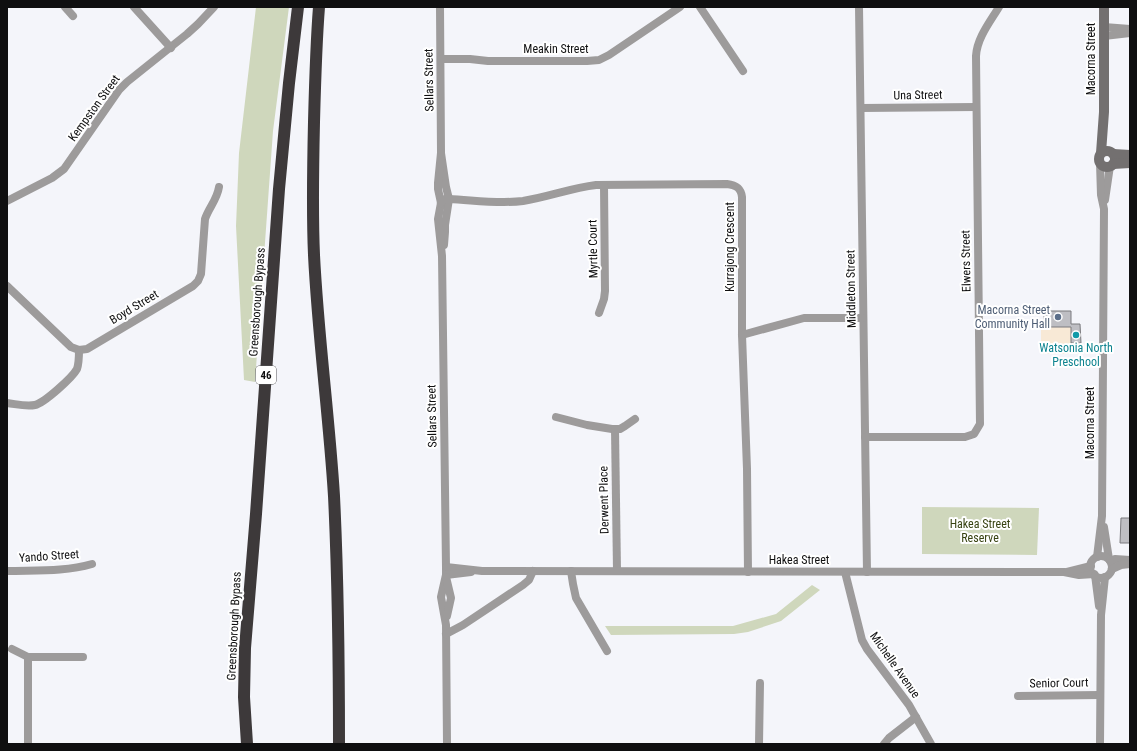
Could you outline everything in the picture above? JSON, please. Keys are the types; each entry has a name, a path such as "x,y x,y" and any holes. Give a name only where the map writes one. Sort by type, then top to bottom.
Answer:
{"highway":[{"name":"Greensborough Bypass","path":"247,744 244,697 245,648 279,197 289,83 298,7"},
{"path":"319,7 315,85 313,228 318,313 334,495 340,744"}],"street":[{"path":"65,7 73,16"},
{"path":"134,7 171,48"},
{"name":"Kempston Street","path":"7,201 52,178 64,169 126,82 171,48 198,24 214,7"},
{"name":"Sellars Street","path":"440,7 441,153 438,189 446,202 438,219 442,256 446,571 441,596 446,625 447,744"},
{"name":"Meakin Street","path":"441,62 470,59 488,61 599,60 609,55 680,7"},
{"path":"700,7 743,71"},
{"name":"Middleton Street","path":"859,7 867,572"},
{"name":"Elwers Street","path":"865,438 965,437 974,434 980,424 976,56 977,45 999,7"},
{"name":"Macorna Street","path":"1097,557 1102,516 1104,209 1101,195 1108,159 1104,112 1104,7"},
{"path":"1104,31 1130,29"},
{"path":"1104,31 1130,33"},
{"name":"Una Street","path":"861,108 976,106"},
{"path":"1108,159 1130,155"},
{"path":"1108,159 1130,163"},
{"name":"Kurrajong Crescent","path":"446,202 521,201 582,187 604,184 727,184 734,185 740,189 742,197 742,335 747,469 748,572"},
{"name":"Myrtle Court","path":"599,313 605,291 604,184"},
{"name":"Boyd Street","path":"79,350 87,349 193,286 198,281 201,274 205,219 216,199 219,187"},
{"path":"7,286 71,347 79,350 79,361 76,371 46,400 39,404 30,406 7,403"},
{"path":"742,335 804,318 863,318"},
{"path":"556,417 587,425 615,429 625,426 635,419"},
{"name":"Derwent Place","path":"615,429 617,571"},
{"name":"Macorna Street","path":"1102,516 1110,560"},
{"path":"1101,615 1091,566 1093,560 1097,557 1104,556 1110,560 1112,569"},
{"path":"1110,560 1130,560"},
{"name":"Yando Street","path":"7,571 64,569 92,564"},
{"path":"1094,575 1102,577 1111,572 1112,569 1130,564"},
{"name":"Hakea Street","path":"1064,572 1091,566"},
{"name":"Hakea Street","path":"446,571 1064,572 1079,575 1094,575"},
{"path":"446,634 523,585 529,580 533,571"},
{"path":"571,571 576,598 607,651"},
{"name":"Michelle Avenue","path":"845,572 862,640 867,650 909,705 931,744"},
{"path":"1100,744 1101,615 1105,576"},
{"path":"12,649 28,657 83,657"},
{"path":"28,657 28,744"},
{"path":"759,744 760,683"},
{"name":"Senior Court","path":"1018,696 1100,695"},
{"path":"884,744 888,738 916,718"}],"shaded area":[{"path":"1041,327 1071,327 1071,343 1081,343 1081,354 1041,354"}],"green space":[{"path":"256,7 289,7 273,131 255,382 244,380 236,226 239,153"},
{"name":"Hakea Street Reserve","path":"922,507 1039,508 1037,555 922,554"},
{"path":"812,585 820,590 781,621 748,632 734,634 611,635 605,626 733,626 776,614"}],"building":[{"name":"Macorna Street Community Hall","path":"1044,311 1071,311 1071,324 1080,324 1081,343 1071,343 1071,327 1044,327"},
{"path":"1121,518 1130,518 1130,543 1120,543"}],"place":[{"name":"Macorna Street Community Hall","path":"1058,317"},
{"name":"Watsonia North Preschool","path":"1076,335"}]}
